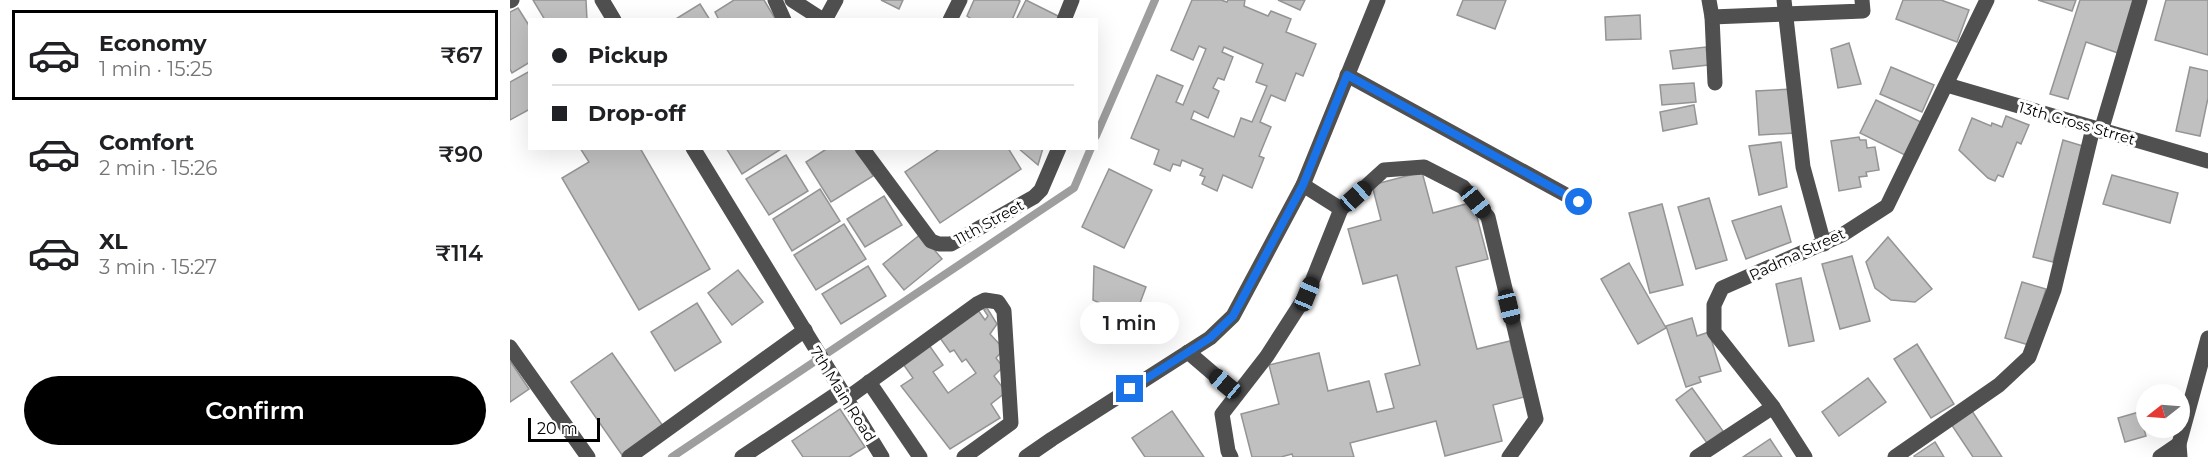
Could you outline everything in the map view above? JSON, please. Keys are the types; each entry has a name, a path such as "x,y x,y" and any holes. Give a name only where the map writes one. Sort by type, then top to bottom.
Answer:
{"street":[{"path":"602,0 613,18"},
{"path":"775,0 783,18"},
{"path":"792,0 821,18"},
{"path":"825,18 836,0"},
{"path":"951,18 960,0"},
{"path":"1065,18 1072,0"},
{"path":"1026,457 1210,338 1233,316 1303,185 1378,0"},
{"path":"1709,0 1715,83"},
{"path":"1712,17 1784,7 1863,10 1862,0"},
{"name":"Padma Street","path":"1805,457 1773,407 1714,332 1714,305 1722,288 1842,236 1887,206 1987,0"},
{"path":"1894,457 1999,384 2029,357 2054,290 2097,130 2140,0"},
{"path":"1784,7 1803,167 1824,244"},
{"path":"1347,75 1579,202"},
{"name":"13th Cross Strret","path":"1947,85 2208,161"},
{"name":"7th Main Road","path":"694,150 832,377 853,390 882,457"},
{"name":"11th Street","path":"863,150 931,241 951,244 1034,197 1041,190 1058,150"},
{"path":"1231,457 1222,414 1267,356 1307,294 1341,209 1384,170 1424,167 1463,187 1488,217 1536,419 1509,457"},
{"path":"1303,185 1341,209"},
{"path":"742,457 853,390 977,304 985,300 993,300 998,302 1004,311 1011,423 964,457"},
{"path":"629,457 805,330"},
{"path":"2160,457 2180,451 2208,338"},
{"path":"510,347 588,457"},
{"path":"1188,352 1237,394"},
{"path":"853,390 920,457"},
{"path":"1696,457 1773,407"}],"building":[{"path":"533,0 586,0 587,18 544,18"},
{"path":"734,0 764,0 775,18 718,18 715,12"},
{"path":"881,0 903,0 899,9"},
{"path":"974,0 1020,1 1013,18 970,18 967,16"},
{"path":"1026,0 1060,17 1060,18 1017,18"},
{"path":"1192,0 1227,2 1228,0 1245,0 1244,6 1268,16 1271,11 1291,19 1286,32 1316,44 1303,76 1296,73 1285,101 1271,95 1260,122 1271,127 1259,156 1264,158 1252,188 1223,175 1217,191 1202,184 1205,177 1200,175 1203,169 1182,160 1180,166 1173,164 1170,171 1154,164 1159,150 1131,138 1157,75 1183,86 1176,102 1183,105 1206,49 1199,46 1193,60 1171,50","holes":["1224,47 1263,64 1256,82 1267,86 1252,122 1241,118 1234,137 1191,119 1194,111 1208,118 1219,91 1213,88 1218,78 1224,80 1233,57 1222,52"]},
{"path":"1278,0 1305,0 1300,10"},
{"path":"1463,0 1506,0 1495,29 1457,15"},
{"path":"1903,0 1941,0 1969,10 1957,42 1896,19"},
{"path":"2038,0 2076,0 2072,11"},
{"path":"2080,0 2135,0 2118,53 2086,42 2068,99 2050,94"},
{"path":"2166,0 2208,0 2208,55 2155,40"},
{"path":"700,4 709,18 677,18"},
{"path":"518,8 528,24 528,63 512,73 510,69 510,12"},
{"path":"1640,15 1641,39 1606,40 1605,17"},
{"path":"1849,43 1861,84 1838,88 1831,49"},
{"path":"1706,47 1708,65 1673,69 1670,51"},
{"path":"1891,67 1934,85 1922,112 1880,94"},
{"path":"2190,67 2208,71 2208,98 2200,136 2176,131"},
{"path":"528,72 528,110 510,120 510,82"},
{"path":"1694,83 1696,102 1662,105 1660,85"},
{"path":"1793,89 1795,133 1759,135 1756,91"},
{"path":"1876,100 1925,124 1909,157 1860,133"},
{"path":"1694,105 1697,124 1663,131 1660,112"},
{"path":"2006,116 2029,125 2021,144 2017,142 2003,177 1998,175 1995,181 1988,178 1959,150 1972,118 1991,126 1992,123 2002,127"},
{"path":"1859,137 1860,140 1866,140 1867,148 1875,147 1879,170 1866,172 1867,176 1859,177 1861,187 1839,191 1831,141"},
{"path":"2063,140 2083,146 2053,262 2033,257"},
{"path":"1781,142 1787,187 1759,195 1749,146"},
{"path":"581,150 641,150 710,269 639,310 562,178 589,162"},
{"path":"727,150 779,150 742,174"},
{"path":"825,150 858,150 873,176 831,202 806,162"},
{"path":"938,150 1009,150 1021,169 940,223 905,172"},
{"path":"1020,150 1042,150 1038,165"},
{"path":"786,155 808,191 769,215 746,179"},
{"path":"1109,169 1152,190 1124,248 1082,227"},
{"path":"1422,172 1433,213 1473,202 1488,259 1456,267 1477,349 1510,341 1524,397 1493,405 1502,441 1445,456 1436,421 1350,443 1354,457 1293,457 1292,454 1281,457 1252,457 1241,414 1279,404 1269,365 1319,353 1328,391 1369,381 1377,412 1394,408 1385,374 1420,365 1397,275 1363,284 1348,229 1381,220 1372,185"},
{"path":"2112,175 2178,193 2170,223 2103,204"},
{"path":"820,189 840,221 792,251 773,219"},
{"path":"884,196 902,225 865,247 847,219"},
{"path":"1709,198 1727,260 1696,269 1678,207"},
{"path":"1662,204 1683,285 1650,293 1629,213"},
{"path":"1781,206 1791,242 1746,259 1732,221"},
{"path":"844,224 866,259 816,290 794,255"},
{"path":"921,234 942,259 904,290 883,264"},
{"path":"1888,237 1932,289 1915,302 1891,300 1875,288 1866,262"},
{"path":"1852,256 1870,321 1840,329 1822,264"},
{"path":"1629,263 1666,328 1638,344 1601,279"},
{"path":"868,266 886,296 841,324 822,294"},
{"path":"1094,266 1146,287 1134,319 1093,300"},
{"path":"738,270 763,302 732,325 708,293"},
{"path":"1801,278 1814,341 1789,346 1776,284"},
{"path":"2022,282 2046,289 2029,345 2005,338"},
{"path":"697,303 721,342 675,371 651,332"},
{"path":"987,308 997,324 990,334 1004,349 996,358 1003,367 994,376 1006,392 991,404 1000,418 950,449 901,386 913,378 901,361 929,345 943,365 933,372 948,393 976,373 966,359 962,362 954,350 950,352 940,338 978,310 985,320 988,316 984,310"},
{"path":"1692,318 1697,336 1709,332 1721,371 1699,377 1701,382 1686,387 1666,326"},
{"path":"1917,344 1954,404 1931,418 1894,359"},
{"path":"612,353 663,426 622,455 571,382"},
{"path":"510,361 529,389 510,402"},
{"path":"1868,378 1886,402 1839,436 1822,412"},
{"path":"1692,388 1723,431 1707,443 1676,400"},
{"path":"840,409 865,447 849,457 803,457 792,441"},
{"path":"1172,411 1204,457 1145,457 1132,438"},
{"path":"1972,411 2002,457 1973,457 1951,424"},
{"path":"2136,413 2136,438 2139,438 2125,442 2118,418"},
{"path":"1770,439 1782,457 1743,457"},
{"path":"1935,442 1944,457 1914,456"}],"waterway":[{"path":"1098,131 1155,0"},
{"path":"672,457 1074,188 1090,150"}],"route":[{"path":"1130,389 1210,338 1233,316 1303,185 1347,75 1579,202"}]}
